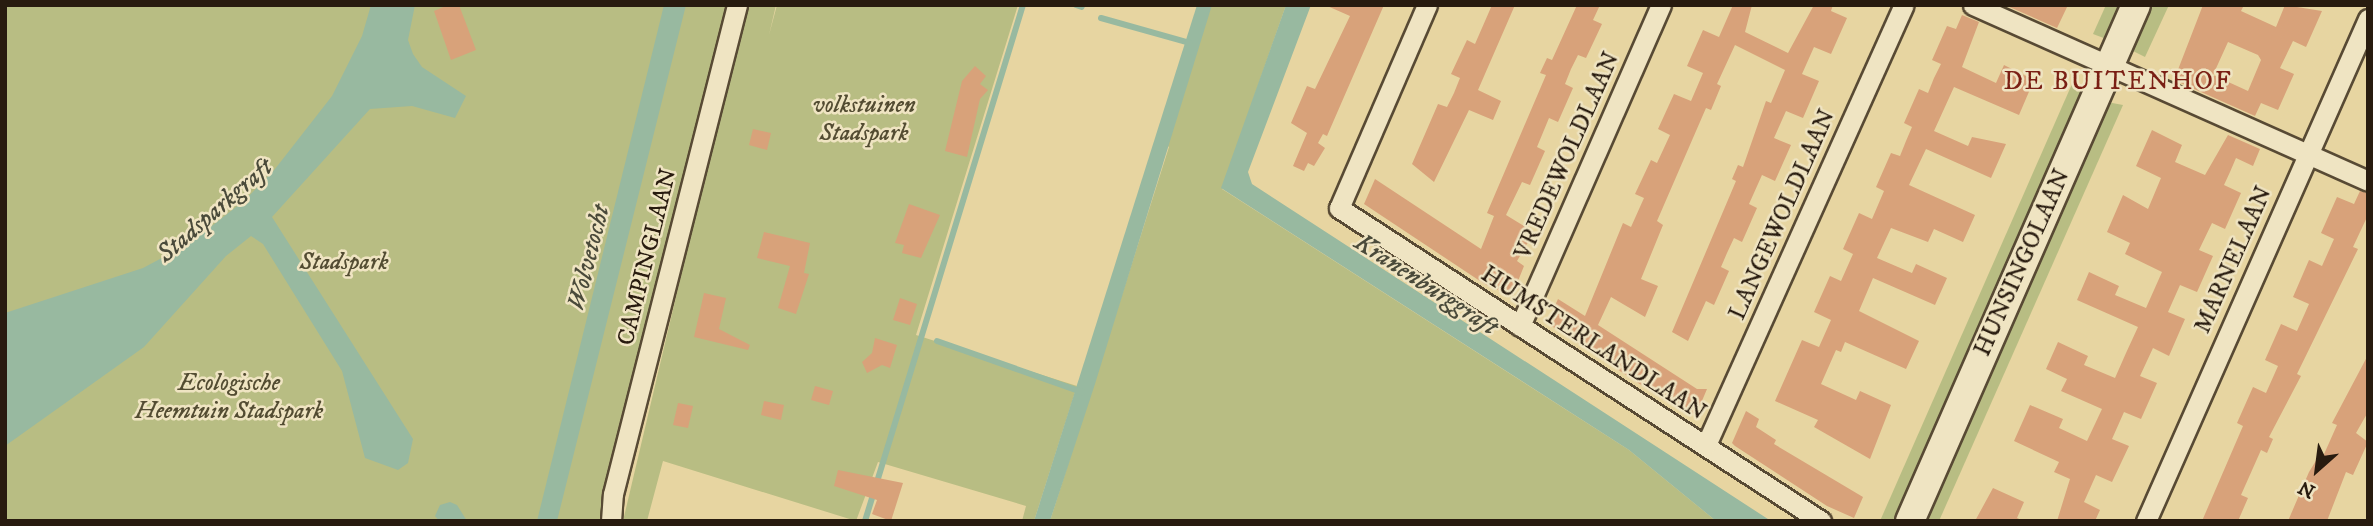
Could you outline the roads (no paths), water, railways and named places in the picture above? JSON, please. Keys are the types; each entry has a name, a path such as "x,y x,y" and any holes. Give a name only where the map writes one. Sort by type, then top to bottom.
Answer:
{"street":[{"name":"CAMPINGLAAN","path":"611,521 613,494 737,5"},
{"name":"HUMSTERLANDLAAN","path":"1427,5 1339,208 1821,521"},
{"name":"VREDEWOLDLAAN","path":"1520,326 1661,5"},
{"name":"LANGEWOLDLAAN","path":"1706,445 1905,5"},
{"path":"1973,5 2368,181"},
{"name":"HUNSINGOLAAN","path":"1910,521 2136,5"},
{"name":"MARNELAAN","path":"2146,521 2368,19"}],"waterway":[{"path":"865,521 1023,5"},
{"path":"1076,5 1082,7"},
{"path":"1101,18 1190,43"},
{"path":"937,341 1082,392"}],"district":[{"name":"DE BUITENHOF","path":"2118,82"}],"park label":[{"name":"volkstuinen Stadspark","path":"864,120"},
{"name":"Stadspark","path":"344,263"},
{"name":"Ecologische Heemtuin Stadspark","path":"229,398"}],"water label":[{"name":"Stadsparkgraft","path":"215,211"},
{"name":"Wolvetocht","path":"589,258"},
{"name":"Kranenburggraft","path":"1426,285"}]}
